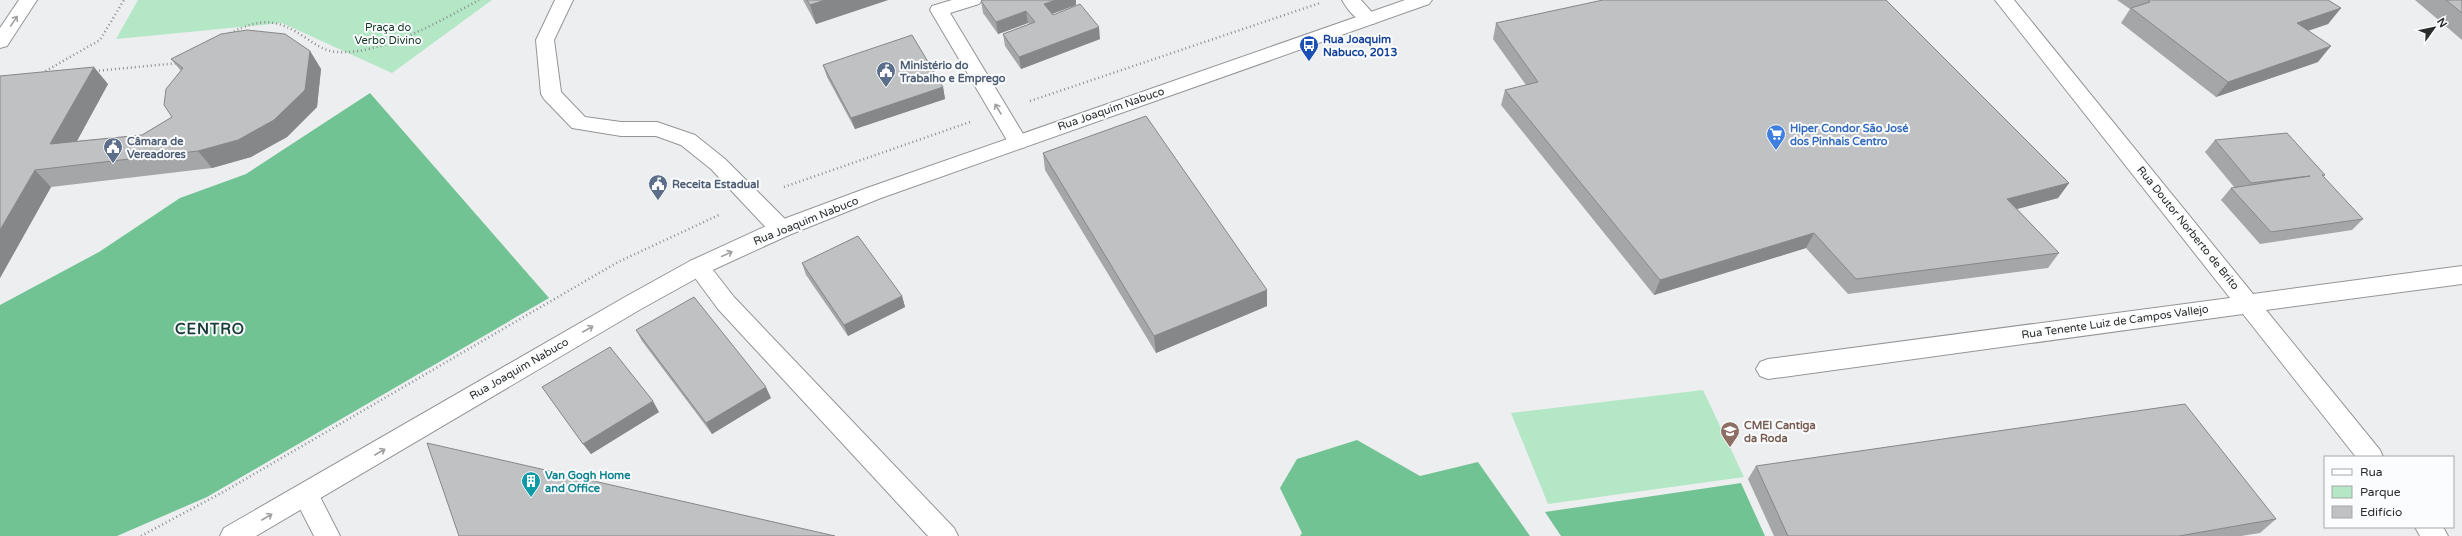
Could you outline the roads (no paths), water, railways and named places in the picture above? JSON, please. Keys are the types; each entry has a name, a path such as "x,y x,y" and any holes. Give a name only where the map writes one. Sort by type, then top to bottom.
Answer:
{"street":[{"path":"0,42 28,0"},
{"path":"564,0 545,40 551,94 579,123 621,129 657,129 688,140 718,164 781,229"},
{"path":"973,0 939,10 1018,142"},
{"path":"1351,0 1369,19"},
{"name":"Rua Joaquim Nabuco","path":"233,536 306,495 633,303 698,267 781,229 1018,142 1423,0"},
{"name":"Rua Doutor Norberto de Brito","path":"2004,0 2370,456"},
{"path":"698,267 732,308 945,536"},
{"name":"Rua Tenente Luiz de Campos Vallejo","path":"1768,369 2462,275"},
{"path":"306,495 327,536"},
{"path":"2429,528 2435,536"}],"place":[{"name":"Rua Joaquim Nabuco, 2013","path":"1309,62"},
{"name":"Ministério do Trabalho e Emprego","path":"886,88"},
{"name":"Hiper Condor São José dos Pinhais Centro","path":"1776,151"},
{"name":"Câmara de Vereadores","path":"113,164"},
{"name":"Receita Estadual","path":"658,201"},
{"name":"CMEI Cantiga da Roda","path":"1730,448"},
{"name":"Van Gogh Home and Office","path":"531,498"}],"district":[{"name":"CENTRO","path":"210,329"}],"park label":[{"name":"Praça do Verbo Divino","path":"388,33"}]}
